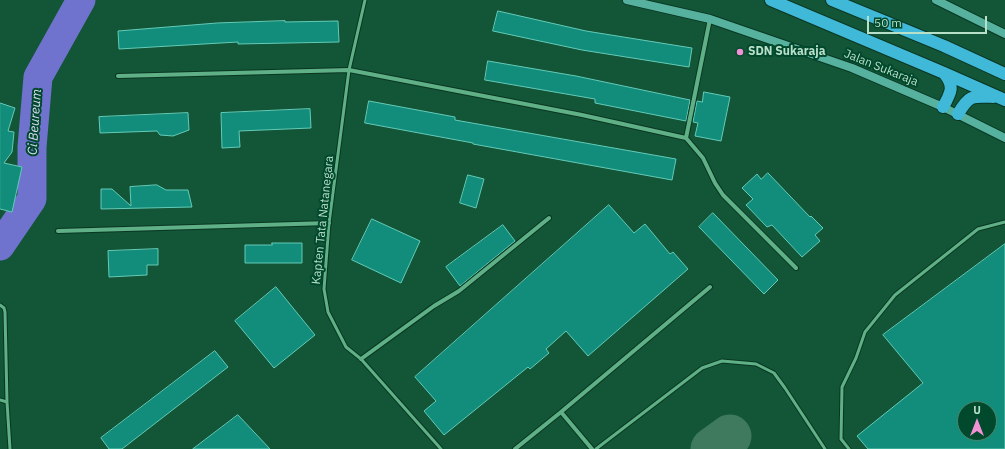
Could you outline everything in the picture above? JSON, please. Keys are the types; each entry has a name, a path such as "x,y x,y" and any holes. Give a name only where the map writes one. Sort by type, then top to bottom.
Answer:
{"highway":[{"path":"771,0 944,73 1001,99"},
{"path":"832,0 944,46 1005,74"},
{"path":"943,106 950,95 951,86 950,80 944,73"},
{"path":"958,114 964,102 971,98 980,96 1001,99"}],"main road":[{"name":"Jalan Sukaraja","path":"627,0 710,19 852,68 943,106 1005,138"},
{"path":"936,0 1005,34"}],"street":[{"path":"686,138 710,19"},
{"path":"118,76 349,70 582,115 686,138 702,158 715,184 723,195 796,268"},
{"path":"361,359 434,306 459,291 549,218"},
{"path":"58,231 329,223"},
{"path":"515,449 710,287"},
{"path":"561,412 592,449"}],"lane":[{"name":"Kapten Tata Natanegara","path":"365,0 349,70 329,223 324,289 328,312 346,347 361,359 441,449"},
{"path":"849,449 841,439 842,387 865,332 895,295 978,229 1005,222"},
{"path":"0,305 4,308 5,312 7,402 10,449"},
{"path":"596,449 702,368 722,361 756,364 774,373 825,449"},
{"path":"0,400 7,402"}],"building":[{"path":"498,11 586,31 692,48 689,67 582,50 493,31"},
{"path":"338,21 339,42 238,44 238,42 119,49 118,31 217,23"},
{"path":"488,61 576,76 690,100 686,121 595,103 595,99 485,80"},
{"path":"704,92 730,97 721,141 695,136 698,123 693,122 697,101 702,102"},
{"path":"369,101 455,117 455,120 676,159 672,180 365,123"},
{"path":"0,103 15,108 8,131 14,132 12,152 4,163 22,167 12,212 0,209"},
{"path":"310,109 311,128 239,131 240,147 222,148 221,113"},
{"path":"188,113 189,130 173,136 160,135 157,131 100,133 99,117"},
{"path":"768,173 810,217 811,216 823,228 815,235 820,241 802,257 772,225 767,227 746,205 753,199 742,188 757,174 761,179"},
{"path":"468,175 484,179 476,208 460,203"},
{"path":"157,185 166,190 188,190 192,207 101,209 101,189 112,189 131,206 130,187"},
{"path":"609,205 634,233 645,224 670,254 673,252 688,269 588,356 566,331 546,349 549,353 530,369 528,367 444,435 424,411 436,401 415,377"},
{"path":"713,213 778,280 764,294 699,227"},
{"path":"372,219 420,241 401,283 352,260"},
{"path":"503,225 515,241 460,286 446,267"},
{"path":"272,243 302,243 302,263 245,263 245,245 272,245"},
{"path":"1005,244 1005,449 868,449 857,436 923,383 883,335"},
{"path":"158,249 158,265 147,265 147,275 109,277 108,251"},
{"path":"276,287 315,335 274,368 235,321"},
{"path":"215,351 228,367 122,449 109,449 101,438"},
{"path":"238,415 270,449 193,449"}],"waterway":[{"name":"Ci Beureum","path":"0,246 32,199 32,147 38,77 81,0"}],"taxiway":[{"path":"712,449 730,436"}],"place":[{"name":"SDN Sukaraja","path":"740,52"}]}
